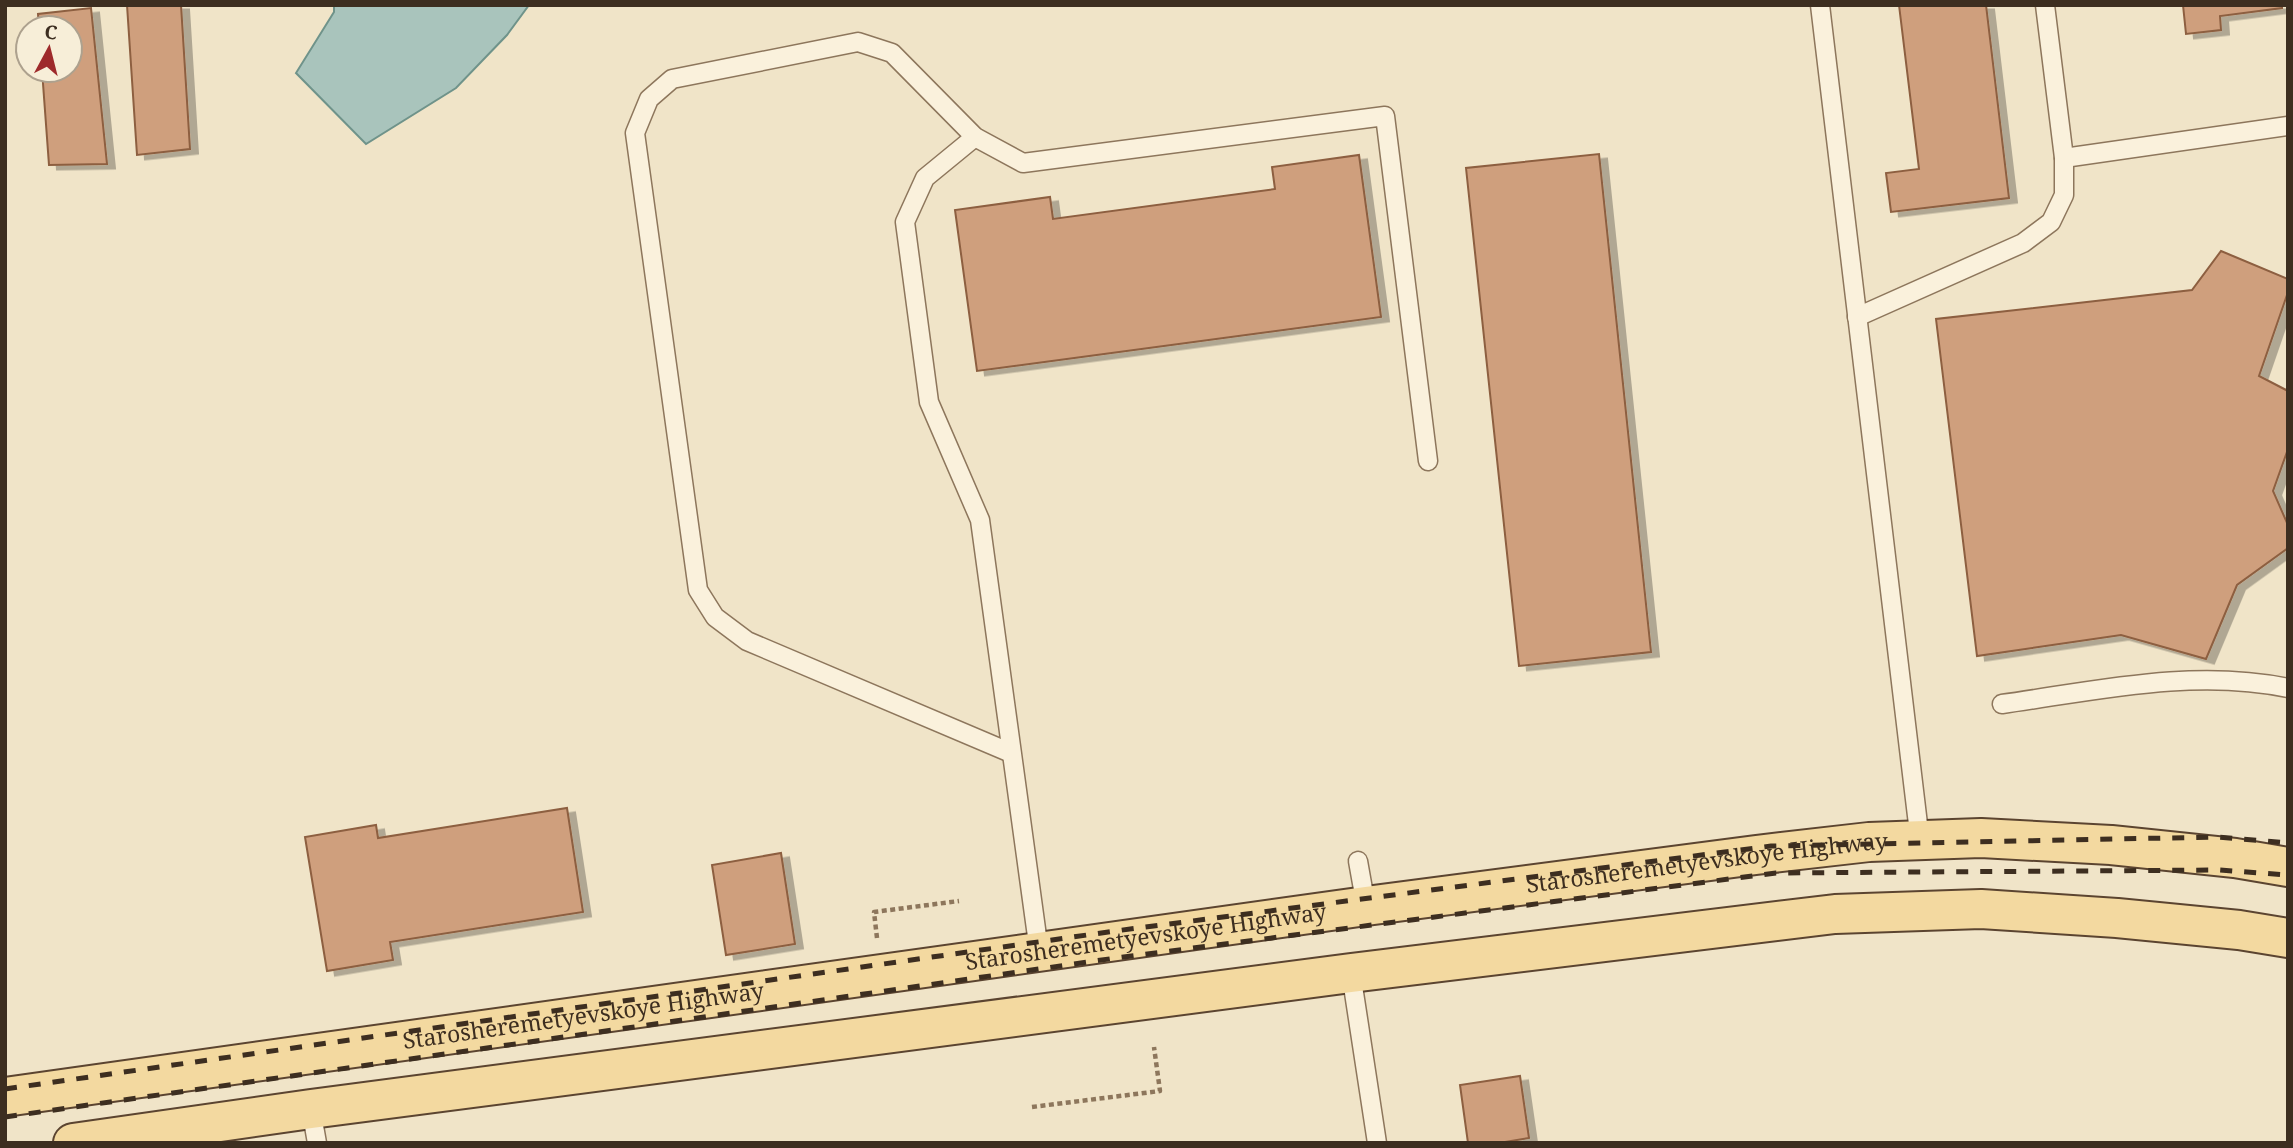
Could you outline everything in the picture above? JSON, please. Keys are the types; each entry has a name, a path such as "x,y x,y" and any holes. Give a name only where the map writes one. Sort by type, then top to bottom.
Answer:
{"main road":[{"name":"Starosheremetyevskoye Highway","path":"5,1097 1366,906 1869,842 1981,838 2111,845 2235,858 2288,867"},
{"path":"73,1143 314,1126 1351,973 1848,914 1981,909 2131,919 2288,938"}],"lane":[{"path":"1820,5 1920,841"},
{"path":"1857,317 2023,243 2051,222 2064,195 2064,158 2045,5"},
{"path":"1012,753 747,641 715,617 698,590 635,133 649,99 672,79 858,42 892,53 975,138 1023,163 1385,116 1428,461"},
{"path":"2064,158 2288,126"},
{"path":"975,138 925,178 905,222 929,402 980,520 1039,951"},
{"path":"2001,704 2131,686 2215,679 2288,688"},
{"path":"1358,861 1366,906"},
{"path":"1351,973 1377,1143"}],"path":[{"path":"890,910 959,901"},
{"path":"1032,1107 1160,1091 1154,1047"}],"water":[{"path":"334,5 529,5 507,35 456,88 366,144 296,73 334,12"}],"building":[{"path":"127,5 181,5 190,149 137,155"},
{"path":"1899,5 1986,5 2009,198 1891,212 1886,173 1919,169"},
{"path":"2183,5 2282,5 2282,8 2220,16 2221,30 2186,34"},
{"path":"91,8 107,164 49,165 43,84 84,84 84,14 38,14"},
{"path":"1599,154 1651,652 1519,666 1466,168"},
{"path":"1359,155 1381,317 977,371 955,210 1050,197 1053,219 1275,189 1272,167"},
{"path":"2221,251 2288,279 2288,292 2259,376 2288,391 2288,449 2273,491 2288,525 2288,548 2237,585 2206,659 2121,635 1977,656 1936,319 2192,290"},
{"path":"567,808 583,912 390,942 393,960 327,971 305,837 376,825 378,838"},
{"path":"781,853 795,944 726,955 712,865"},
{"path":"1520,1076 1529,1138 1499,1143 1468,1143 1460,1085"}],"railway":[{"path":"5,1089 1115,931 1771,846 2216,837 2288,843"},
{"path":"5,1117 1116,958 1776,873 2220,870 2288,875"}]}
